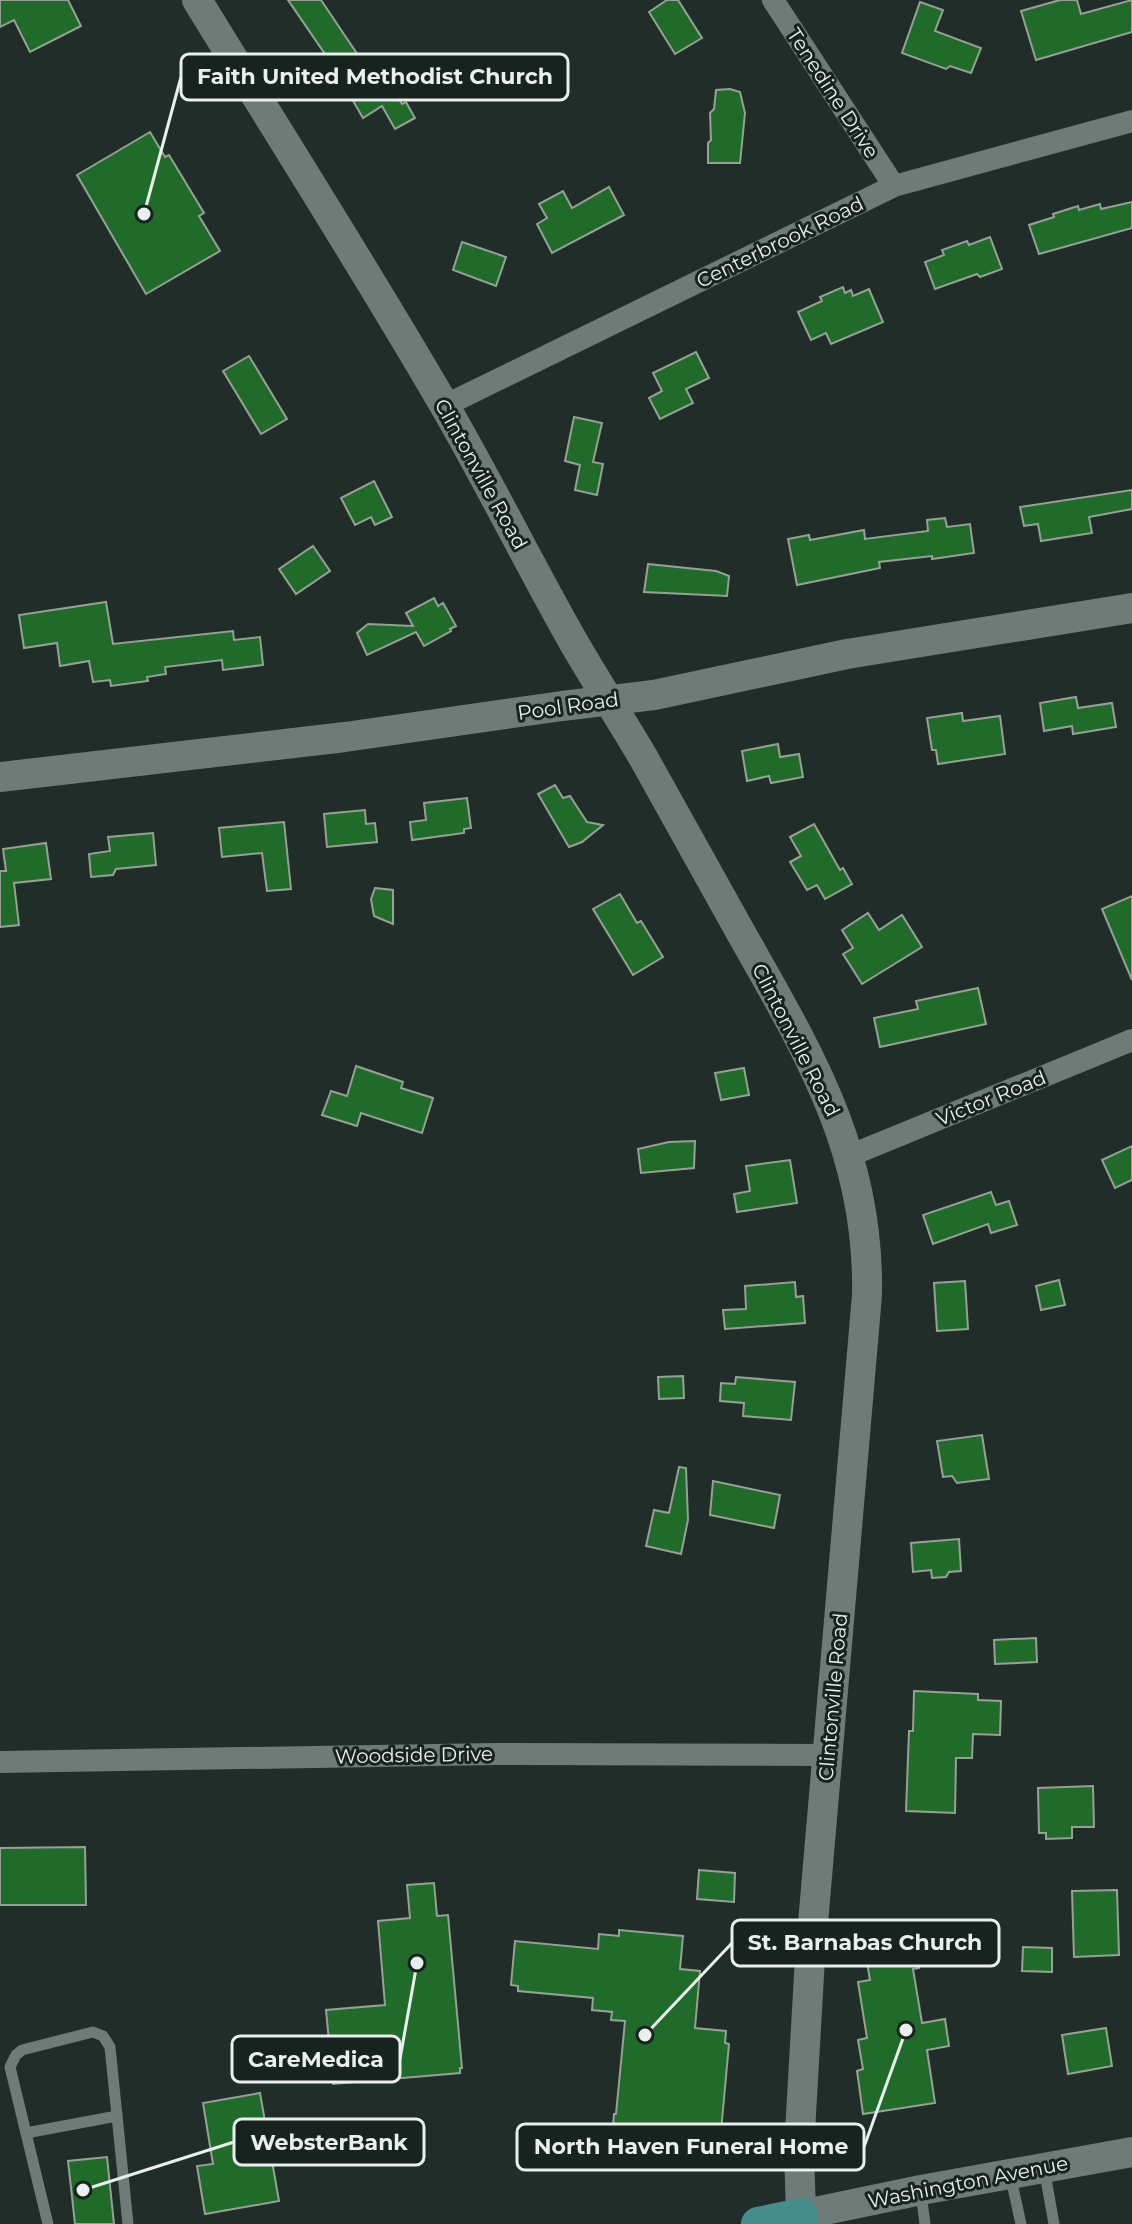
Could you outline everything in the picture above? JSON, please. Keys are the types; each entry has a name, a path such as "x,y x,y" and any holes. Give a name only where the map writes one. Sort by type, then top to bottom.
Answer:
{"main road":[{"name":"Clintonville Road","path":"197,0 444,406 575,645 650,770 811,1061 849,1156 864,1222 867,1295 810,1958 798,2166 801,2220"},
{"name":"Pool Road","path":"0,777 345,737 654,695 847,654 1132,608"},
{"name":"Washington Avenue","path":"758,2224 801,2220 921,2190 1132,2152"}],"street":[{"name":"Tenedine Drive","path":"773,0 894,186"},
{"name":"Centerbrook Road","path":"444,406 894,186 1132,121"},
{"name":"Victor Road","path":"849,1156 1132,1040"},
{"name":"Woodside Drive","path":"0,1762 496,1754 828,1755"}],"lane":[{"path":"48,2224 10,2067 22,2050 93,2032 103,2036 110,2047 128,2224"},
{"path":"26,2133 117,2116"},
{"path":"1044,2168 1054,2224"},
{"path":"1010,2174 1021,2224"},
{"path":"921,2190 925,2224"}],"building":[{"path":"0,0 68,0 81,26 30,52 14,20 0,27"},
{"path":"288,0 321,0 368,70 378,65 402,104 406,102 415,118 395,129 382,106 363,118 342,79"},
{"path":"667,0 678,0 702,38 675,54 649,12"},
{"path":"1060,0 1077,0 1081,14 1132,0 1132,32 1036,60 1021,11"},
{"path":"920,2 943,10 935,31 981,48 971,73 950,66 946,69 902,53"},
{"path":"716,90 740,92 745,113 740,163 708,163 710,113 714,109"},
{"path":"150,132 165,157 169,155 204,213 199,216 220,251 146,294 77,175"},
{"path":"609,187 624,215 552,253 537,224 547,218 539,204 563,191 572,208"},
{"path":"1132,202 1132,228 1039,254 1029,225 1078,206 1079,210 1100,204 1101,209"},
{"path":"990,237 1002,269 935,289 925,262 944,255 942,250"},
{"path":"462,242 506,257 496,286 453,270"},
{"path":"843,287 845,293 851,290 853,296 869,289 883,322 831,344 826,333 811,340 798,312 822,301 820,297"},
{"path":"696,352 709,378 686,389 693,403 660,419 649,398 662,391 653,373"},
{"path":"249,356 287,419 261,434 223,371"},
{"path":"574,417 602,423 593,462 603,464 597,495 575,490 580,465 565,461"},
{"path":"374,481 392,517 375,525 371,517 355,525 341,498"},
{"path":"1132,490 1132,509 1089,517 1092,533 1041,541 1038,524 1024,526 1020,507"},
{"path":"945,518 947,527 970,524 974,553 879,562 880,568 797,585 788,539 809,535 810,540 864,530 865,539 928,531 927,520"},
{"path":"313,546 330,571 296,594 279,569"},
{"path":"648,564 716,571 729,576 727,596 644,592"},
{"path":"434,598 438,606 443,603 456,626 451,631 424,646 416,632 367,655 357,633 368,624 413,626 406,613"},
{"path":"106,602 113,644 233,631 234,640 260,637 263,665 223,670 222,660 165,667 166,674 147,677 148,681 111,686 110,680 93,682 89,661 60,666 57,643 24,648 19,615"},
{"path":"1076,697 1078,708 1112,703 1116,727 1073,734 1072,726 1044,731 1040,703"},
{"path":"962,713 963,721 1000,716 1005,754 938,764 936,750 932,750 927,718"},
{"path":"778,744 780,757 799,754 803,777 771,783 769,776 747,781 742,751"},
{"path":"555,785 563,798 570,796 587,822 603,825 582,842 569,847 538,794"},
{"path":"467,798 471,828 464,829 464,833 412,840 410,822 426,820 424,803"},
{"path":"365,810 366,824 375,823 377,842 327,847 324,814"},
{"path":"284,822 291,889 267,891 262,853 222,857 219,828"},
{"path":"814,824 840,870 843,868 852,884 825,899 817,885 807,890 790,862 801,856 790,837"},
{"path":"153,833 156,865 116,869 113,875 91,877 89,854 110,851 108,837"},
{"path":"46,843 51,879 14,883 19,925 0,927 0,871 6,871 3,849"},
{"path":"375,888 393,890 393,924 374,916 371,899"},
{"path":"620,894 663,957 633,975 593,909"},
{"path":"1132,896 1132,980 1102,909"},
{"path":"868,913 879,930 902,915 922,947 862,984 843,954 853,948 842,930"},
{"path":"978,988 986,1024 880,1047 874,1018 918,1009 916,1001"},
{"path":"356,1066 403,1082 401,1088 433,1098 422,1133 361,1113 357,1126 322,1115 331,1091 347,1096"},
{"path":"744,1068 749,1095 721,1100 715,1073"},
{"path":"695,1141 694,1168 641,1173 638,1149 669,1142"},
{"path":"1132,1146 1132,1180 1115,1188 1102,1160"},
{"path":"790,1160 797,1203 737,1212 734,1194 750,1191 746,1166"},
{"path":"991,1192 996,1205 1009,1201 1017,1225 991,1233 988,1224 933,1244 923,1215"},
{"path":"1059,1280 1065,1305 1041,1310 1036,1286"},
{"path":"965,1281 968,1329 937,1331 934,1283"},
{"path":"795,1282 796,1297 803,1296 805,1323 725,1329 723,1310 746,1309 745,1286"},
{"path":"683,1376 684,1398 659,1399 658,1377"},
{"path":"736,1377 795,1382 791,1420 743,1416 744,1403 720,1401 721,1383 735,1384"},
{"path":"982,1435 989,1479 957,1483 952,1476 943,1477 937,1441"},
{"path":"679,1467 686,1468 688,1520 681,1554 646,1546 654,1510 669,1513"},
{"path":"713,1481 780,1495 774,1528 710,1515"},
{"path":"959,1539 961,1571 932,1578 931,1570 913,1572 911,1543"},
{"path":"1036,1638 1037,1662 995,1664 994,1640"},
{"path":"914,1691 978,1694 978,1700 1001,1701 1000,1735 973,1734 972,1758 956,1758 955,1813 906,1811"},
{"path":"1093,1786 1094,1827 1072,1827 1072,1838 1046,1839 1046,1833 1039,1833 1038,1788"},
{"path":"85,1847 86,1905 0,1905 0,1848"},
{"path":"699,1870 735,1873 734,1902 697,1899"},
{"path":"434,1883 437,1916 448,1915 460,2073 333,2084 326,2010 385,2005 378,1921 410,1918 407,1885"},
{"path":"1117,1890 1119,1955 1074,1957 1072,1891"},
{"path":"619,1930 683,1936 680,1969 700,1971 695,2028 726,2031 725,2043 729,2044 721,2131 654,2125 612,2138 625,2021 611,2020 612,2012 592,2010 593,1998 518,1991 518,1986 511,1985 515,1941 598,1949 599,1934 619,1936"},
{"path":"915,1943 919,1968 913,1969 922,2023 945,2019 949,2046 927,2050 935,2103 863,2114 857,2071 863,2069 858,2040 867,2038 858,1982 870,1980 865,1951"},
{"path":"1023,1947 1052,1948 1052,1972 1022,1971"},
{"path":"1106,2028 1112,2066 1068,2074 1062,2035"},
{"path":"260,2093 279,2201 205,2214 197,2166 213,2164 203,2103"},
{"path":"107,2157 114,2224 75,2224 68,2161"}],"place":[{"name":"Faith United Methodist Church","path":"144,214"},
{"name":"CareMedica","path":"417,1963"},
{"name":"North Haven Funeral Home","path":"906,2030"},
{"name":"St. Barnabas Church","path":"645,2035"},
{"name":"WebsterBank","path":"83,2190"}]}
